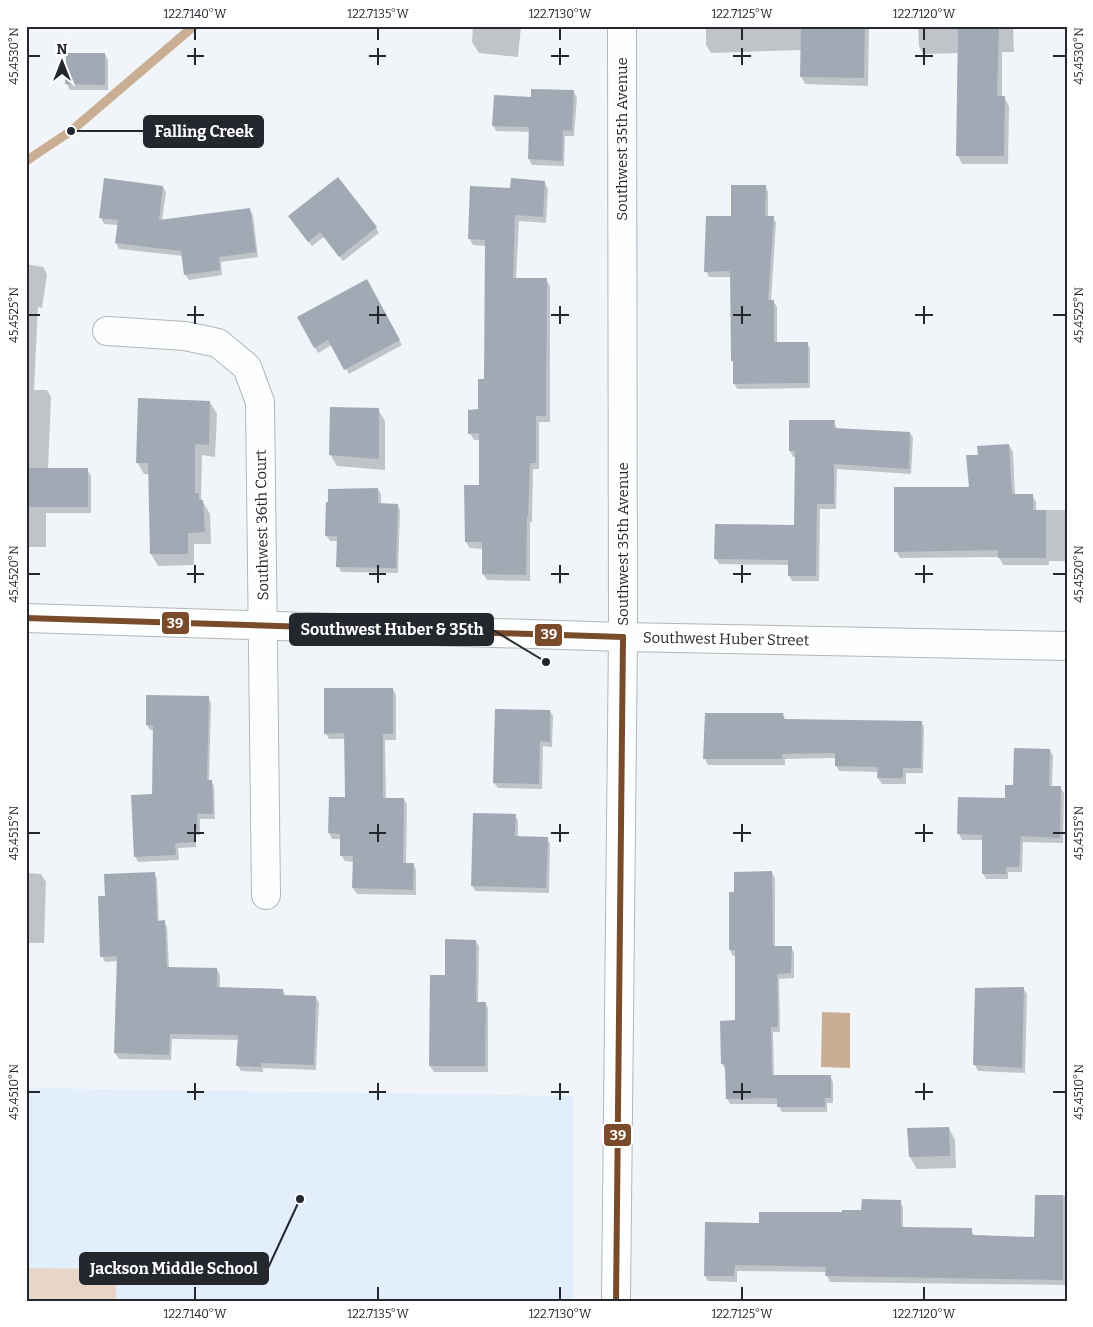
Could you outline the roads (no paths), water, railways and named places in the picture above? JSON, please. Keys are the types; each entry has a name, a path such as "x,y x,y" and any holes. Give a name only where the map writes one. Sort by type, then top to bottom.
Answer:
{"street":[{"name":"Southwest 35th Avenue","path":"616,1301 623,637 622,26"},
{"name":"Southwest 36th Court","path":"107,331 185,336 218,343 247,367 260,402 266,896"},
{"name":"Southwest Huber Street","path":"26,618 623,637 1067,646"}],"waterway":[{"path":"26,161 71,131 194,26"}],"place":[{"name":"Falling Creek","path":"71,131"},
{"name":"Southwest Huber & 35th","path":"546,662"},
{"name":"Jackson Middle School","path":"300,1199"}]}
